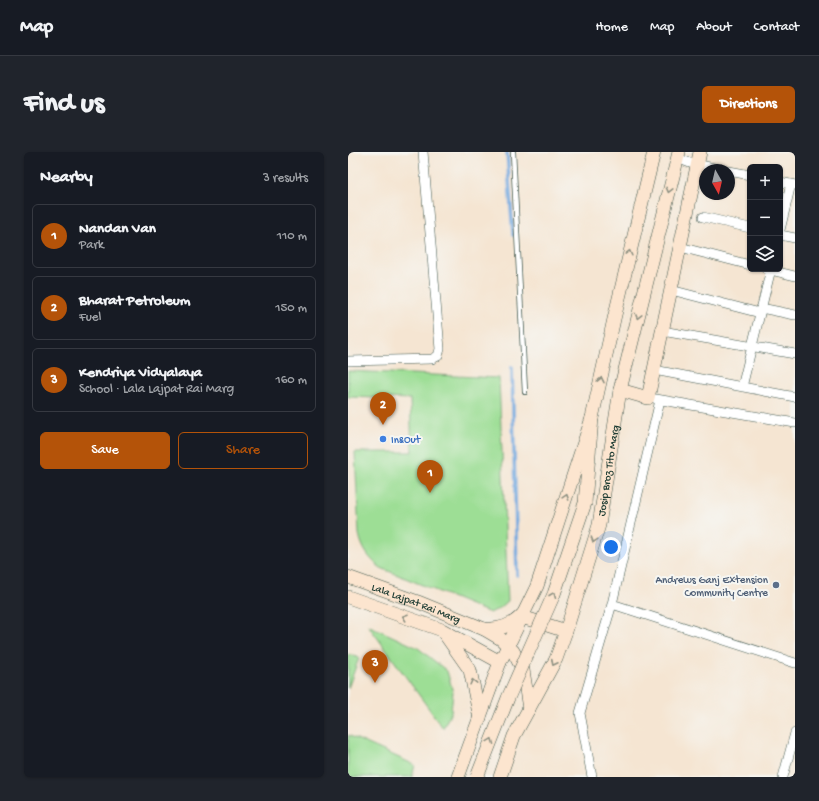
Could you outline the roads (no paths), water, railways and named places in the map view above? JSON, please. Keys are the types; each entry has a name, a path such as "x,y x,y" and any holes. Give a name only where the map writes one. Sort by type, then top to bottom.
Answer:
{"main road":[{"name":"Josip Broz Tito Marg","path":"477,777 508,698 554,594 585,503 592,418 654,152"},
{"name":"Josip Broz Tito Marg","path":"500,777 514,736 556,659 599,525 620,390 678,155"},
{"path":"620,390 654,399 654,370 699,158"},
{"path":"458,777 500,662 537,586 592,418"},
{"name":"Lala Lajpat Rai Marg","path":"348,577 418,602 484,629 501,639 516,657 523,670 529,709"},
{"name":"Lala Lajpat Rai Marg","path":"348,597 442,630 500,662"},
{"path":"523,615 566,631"},
{"path":"484,629 497,629 509,625 523,615"},
{"path":"442,630 470,670 480,720"}],"street":[{"path":"348,361 432,359 438,356 440,348 422,152"},
{"path":"678,155 699,158 712,164"},
{"path":"735,172 747,174"},
{"path":"783,182 793,184 783,219"},
{"path":"704,217 747,227"},
{"path":"783,236 795,238"},
{"path":"680,247 747,264"},
{"path":"742,387 768,272"},
{"path":"780,272 795,276"},
{"path":"671,290 760,310 795,315"},
{"path":"662,331 795,354"},
{"path":"654,370 795,397"},
{"path":"592,777 580,714 612,604 654,399 795,423"},
{"path":"612,604 795,663"},
{"path":"783,777 793,747 795,733"}],"lane":[{"path":"513,152 525,392"}],"waterway":[{"path":"507,152 513,235"},
{"path":"512,367 517,575"}],"place":[{"name":"Bharat Petroleum","path":"383,425"},
{"name":"In&Out","path":"383,439"},
{"name":"Nandan Van","path":"430,493"},
{"name":"Andrews Ganj Extension Community Centre","path":"776,585"},
{"name":"Kendriya Vidyalaya","path":"375,683"}]}
